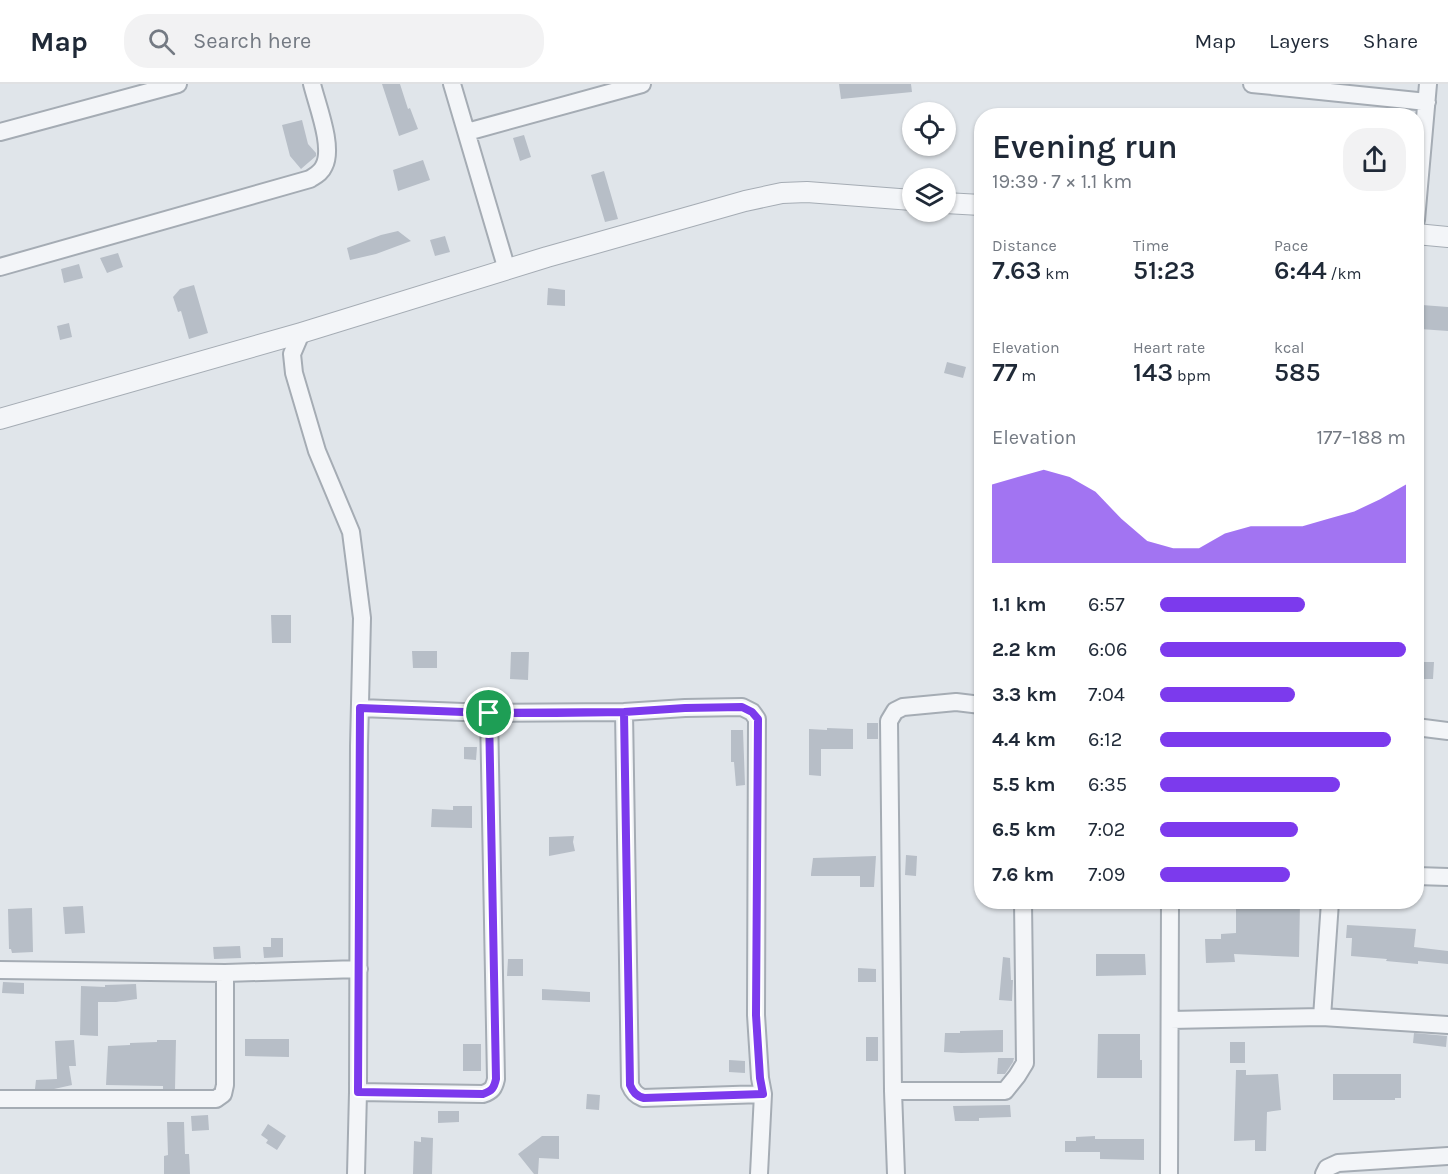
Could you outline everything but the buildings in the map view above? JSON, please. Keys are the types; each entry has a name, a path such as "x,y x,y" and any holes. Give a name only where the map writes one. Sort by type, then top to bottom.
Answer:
{"street":[{"path":"0,132 178,84"},
{"path":"0,267 310,179 320,173 328,155 327,142 312,84"},
{"path":"452,84 507,270"},
{"path":"467,132 596,90 642,84"},
{"path":"1252,84 1298,86 1427,102"},
{"path":"1424,134 1428,84"},
{"path":"0,419 301,333 745,201 772,195 807,192 902,199"},
{"path":"956,203 974,204"},
{"path":"1424,235 1448,237"},
{"path":"301,333 292,354 294,373 316,451 351,532 362,618 356,1174"},
{"path":"896,1174 893,1091 890,721 895,711 903,707 956,702 974,704"},
{"path":"360,708 489,713 624,712 742,707 752,712 758,719 756,1015 763,1094 759,1174"},
{"path":"624,712 630,1085 637,1096 644,1098 763,1094"},
{"path":"358,1092 483,1094 490,1092 494,1087 496,1079 489,713"},
{"path":"1424,728 1448,731"},
{"path":"1424,876 1448,877"},
{"path":"893,1091 1005,1091 1017,1077 1025,1064 1023,909"},
{"path":"1169,1174 1170,909"},
{"path":"1322,1017 1330,909"},
{"path":"0,970 225,973 359,969"},
{"path":"0,1099 216,1099 223,1094 225,1085 225,973"},
{"path":"1170,1020 1322,1017 1448,1025"},
{"path":"1324,1174 1327,1168 1338,1163 1448,1156"}],"route":[{"path":"489,713 496,1079 494,1087 490,1092 483,1094 358,1092 360,708 489,713 556,713 624,712 742,707 752,712 758,719 756,1015 763,1094 644,1098 637,1096 630,1085 624,712 489,713"}]}
